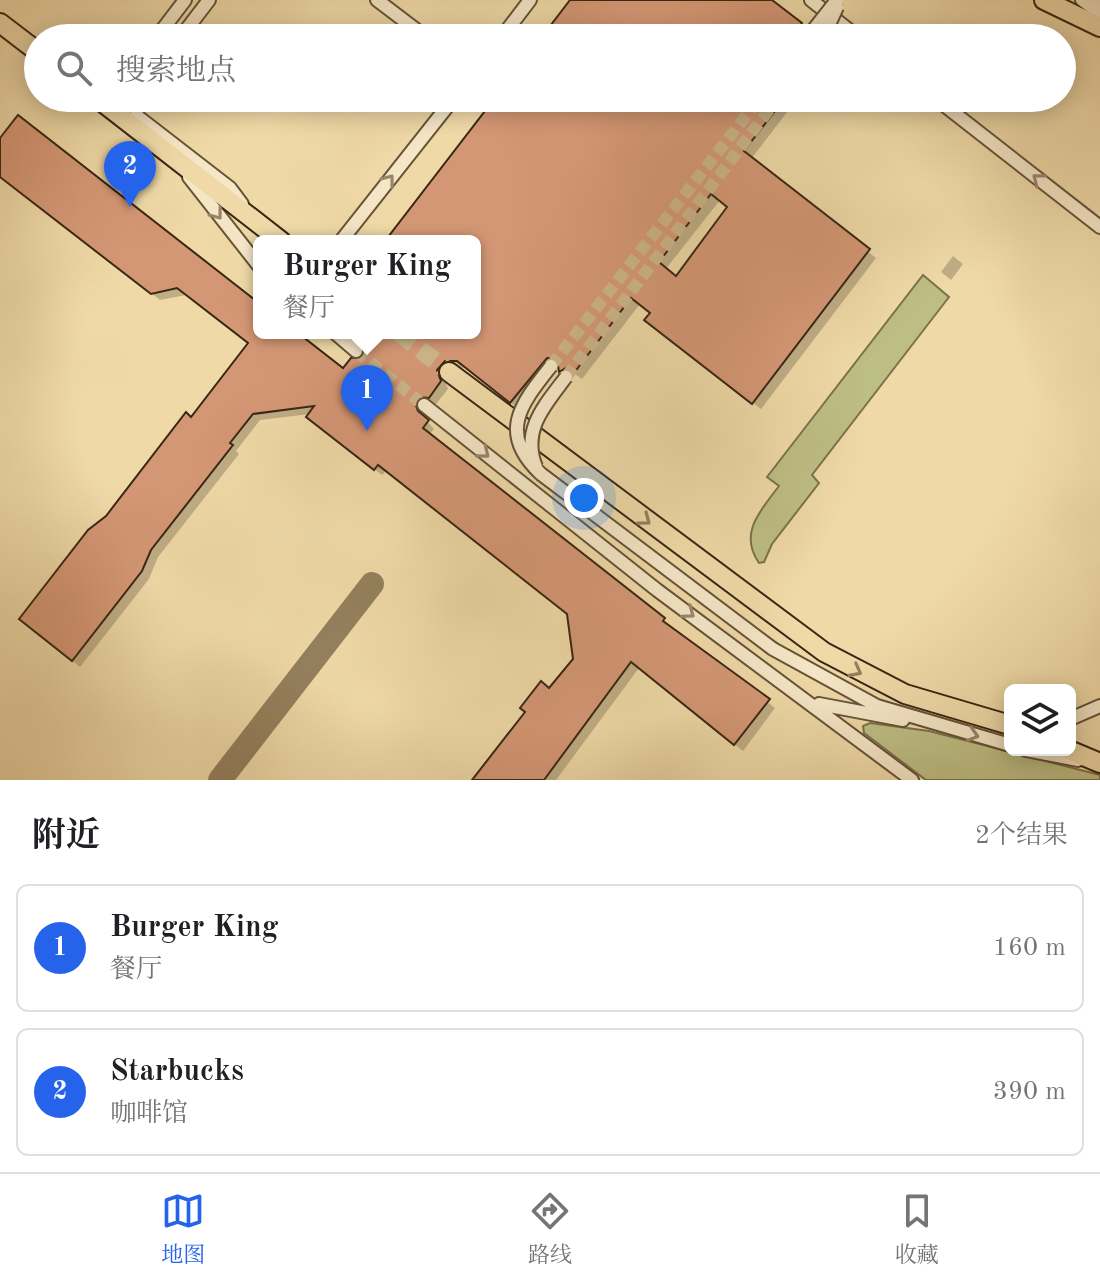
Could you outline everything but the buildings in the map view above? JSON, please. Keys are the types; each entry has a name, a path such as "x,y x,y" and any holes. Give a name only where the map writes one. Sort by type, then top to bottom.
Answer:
{"highway":[{"path":"1044,0 1100,27"},
{"path":"0,23 24,41"},
{"path":"115,112 274,235"},
{"path":"449,372 824,652 905,694 1004,723"},
{"path":"1076,753 1100,764"}],"street":[{"path":"167,24 185,0"},
{"path":"191,24 209,0"},
{"path":"377,0 409,24"},
{"path":"512,24 530,0"},
{"path":"811,0 841,24"},
{"path":"818,24 838,0"},
{"path":"829,24 838,0"},
{"path":"1082,0 1100,13"},
{"path":"136,112 137,116 230,188 256,221"},
{"path":"346,235 443,112"},
{"path":"953,112 1100,227"},
{"path":"178,161 253,258"},
{"path":"342,339 356,351"},
{"path":"551,366 523,403 516,423 519,446 541,474 773,649 877,706 1004,743"},
{"path":"541,474 531,450 533,429 540,411 566,377"},
{"path":"424,405 657,590 809,700 912,780"},
{"path":"1088,713 1100,697"},
{"path":"809,700 869,716 936,723"},
{"path":"1076,717 1100,706"},
{"path":"858,738 856,723 869,716"},
{"path":"1058,756 1100,764"}],"green space":[{"path":"923,275 949,297 812,475 819,483 772,544 764,562 759,563 753,552 751,532 759,513 779,486 767,477"},
{"path":"870,723 929,731 1004,750 1004,756 1026,756 1100,775 1100,780 926,780 864,733 863,726"}],"taxiway":[{"path":"220,780 372,584"}],"tunnel":[{"path":"551,366 749,112"},
{"path":"566,377 767,112"},
{"path":"407,339 449,372"},
{"path":"356,351 424,405"}],"place":[{"name":"Starbucks","path":"130,207"},
{"name":"Burger King","path":"367,431"}]}
